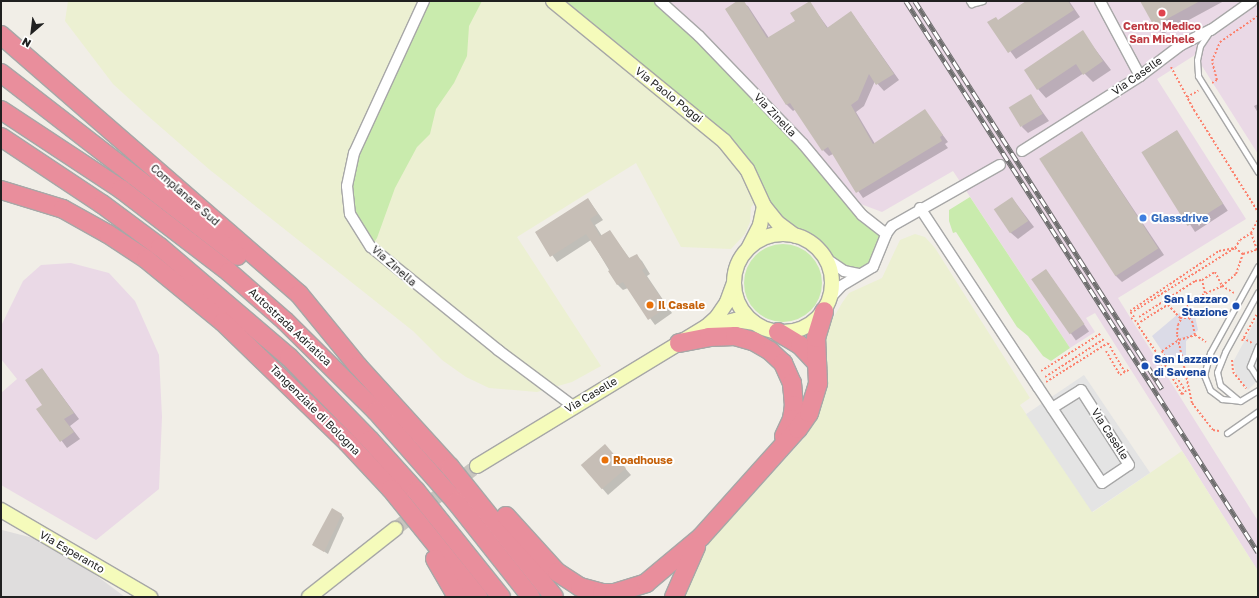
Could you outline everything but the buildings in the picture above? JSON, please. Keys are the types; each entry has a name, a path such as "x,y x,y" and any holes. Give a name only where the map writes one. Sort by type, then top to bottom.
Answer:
{"highway":[{"name":"Complanare Sud","path":"1,35 299,294 358,366"},
{"path":"1,73 219,241 292,304 358,366 436,452 504,532 554,597"},
{"name":"Autostrada Adriatica","path":"1,110 122,189 229,272 285,321 385,421 456,502 531,597"},
{"name":"Autostrada Adriatica","path":"1,137 102,204 160,247 289,357 370,440 416,491 501,597"},
{"name":"Tangenziale di Bologna","path":"6,193 63,209 128,246 187,291 260,356 348,442 391,489 478,597"},
{"path":"436,452 467,470 538,553 557,572 570,581 590,590 614,593 646,583 701,537 771,459 809,413 818,383 815,361 816,338 827,304"},
{"path":"778,332 800,345 815,361"},
{"path":"679,342 716,336 735,336 753,341 770,351 783,363 792,382 794,405 792,418 771,459"},
{"path":"391,489 408,524 437,561 457,597"},
{"path":"674,597 701,537"}],"main road":[{"name":"Via Paolo Poggi","path":"553,1 724,141 747,169 764,206"},
{"name":"Via Caselle","path":"477,466 573,406 706,327 717,317 727,302 741,258 750,247 760,225 764,206"},
{"name":"Via Caselle","path":"706,327 736,320 755,323 778,332 797,330 813,322 827,304 832,278 825,258 816,247 795,236 778,223 764,206"},
{"name":"Via Caselle","path":"750,247 771,235 795,236"},
{"name":"Via Caselle","path":"734,283 736,297 743,312 755,323"},
{"name":"Via Esperanto","path":"1,510 147,596"},
{"path":"309,597 322,592 395,529"}],"street":[{"name":"Via Zinella","path":"424,1 354,153 347,186 350,214 371,247 498,350 573,406"},
{"name":"Via Zinella","path":"660,1 699,36 803,144 862,215 886,234"},
{"path":"1100,1 1140,76"},
{"name":"Via Caselle","path":"1022,151 1140,76 1181,45 1211,30 1252,1"},
{"name":"Via Caselle","path":"827,304 841,286 873,267 877,261 886,234 892,226 920,208 1000,165"},
{"name":"Via Caselle","path":"920,208 1038,387 1052,408 1102,483 1129,465 1081,390 1052,408"},
{"name":"Via Caselle","path":"825,258 844,271 860,274"}],"lane":[{"path":"969,1 971,4 983,1"},
{"path":"1211,30 1200,46 1197,60 1198,76 1258,172"},
{"path":"1258,266 1214,345 1204,368 1206,386 1222,399 1240,402 1258,390"},
{"path":"1240,402 1224,390 1218,378 1219,366 1225,352 1258,292"},
{"path":"1258,346 1250,366 1258,379"},
{"path":"1227,433 1258,411"}],"path":[{"path":"1187,97 1216,80 1212,61 1220,42 1258,16"},
{"path":"1165,57 1187,97 1258,212"},
{"path":"1134,311 1235,248 1240,240 1251,233 1258,220"},
{"path":"1131,319 1134,317 1130,311 1219,251 1235,248 1243,254 1257,251 1251,233"},
{"path":"1227,433 1213,430 1192,403 1184,360 1177,334 1180,318 1191,300 1222,286 1236,274 1243,254"},
{"path":"1139,317 1195,280 1202,280 1215,272 1222,286 1236,295"},
{"path":"1202,280 1204,293"},
{"path":"1137,324 1168,305 1180,318 1189,318 1192,321 1195,335"},
{"path":"1240,344 1258,312"},
{"path":"1135,320 1158,355"},
{"path":"1041,372 1100,334"},
{"path":"1155,358 1162,351 1179,340 1195,335 1214,345"},
{"path":"1096,336 1099,342"},
{"path":"1047,381 1044,376 1104,339"},
{"path":"1038,387 1108,343 1125,372"},
{"path":"1161,367 1165,365 1182,394 1186,392 1162,351"},
{"path":"1106,352 1120,375 1130,369"},
{"path":"1225,352 1233,357 1233,372 1251,396"},
{"path":"1166,360 1184,360"}],"shaded area":[{"path":"649,1 1258,1 1258,154 1195,55 1157,79 1246,219 1118,298 1258,521 1258,571 1095,313 1086,318 1095,332 1070,348 953,171 882,212 858,203"},
{"path":"71,263 109,273 135,301 159,355 162,417 159,489 96,540 1,485 1,393 17,379 1,359 1,326 23,281 41,265"},
{"path":"1184,309 1195,316 1198,330 1186,341 1186,364 1170,363 1152,336"},
{"path":"1258,316 1258,380 1248,390 1236,374 1233,362"},
{"path":"1084,375 1150,473 1092,512 1026,414"},
{"path":"2,530 53,543 125,597 1,597"}],"green space":[{"path":"68,1 649,1 768,189 751,207 750,222 745,234 731,249 681,247 636,163 517,237 601,366 572,382 537,392 489,388 466,377 442,360 413,331 210,170 113,84 65,21"},
{"path":"422,1 482,1 469,26 467,56 454,83 436,109 430,134 417,147 395,188 377,238 371,247 350,214 354,153"},
{"path":"553,1 660,1 886,234 881,251 860,274 825,258 817,247 778,223 747,169"},
{"path":"970,197 1070,348 1051,361 1043,356 1028,336 1017,327 956,232 953,233 949,221 949,210"},
{"path":"915,234 925,237 935,248 1030,398 1020,405 1093,512 1182,451 1258,571 1258,597 680,597 686,581 709,543 807,435 819,412 825,389 827,373 822,347 828,327 842,303 849,293 882,278 900,240"},
{"path":"775,244 791,244 805,250 816,261 822,275 822,291 816,305 805,316 791,322 775,322 761,316 750,305 744,291 744,275 750,261 761,250"}],"tunnel":[{"path":"395,529 477,466"}],"railway":[{"path":"906,1 1258,552"},
{"path":"915,1 1162,389"}],"place":[{"name":"Centro Medico San Michele","path":"1162,13"},
{"name":"Glassdrive","path":"1143,218"},
{"name":"Il Casale","path":"650,305"},
{"name":"San Lazzaro Stazione","path":"1236,306"},
{"name":"San Lazzaro di Savena","path":"1145,366"},
{"name":"Roadhouse","path":"605,460"}]}
